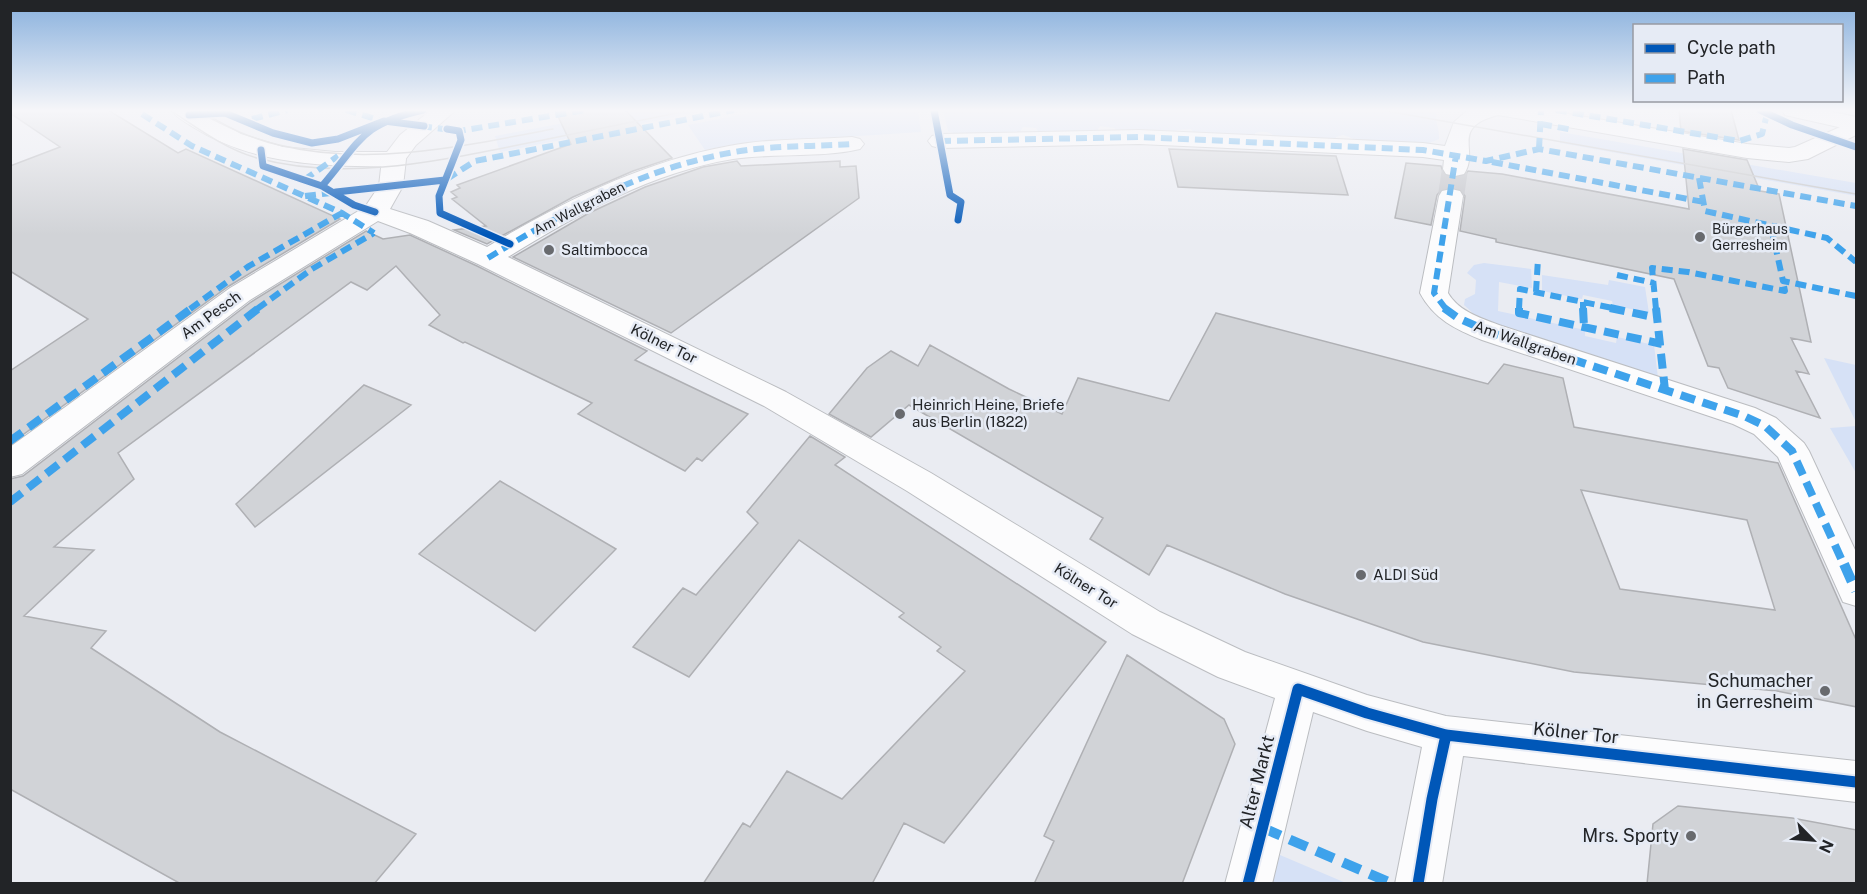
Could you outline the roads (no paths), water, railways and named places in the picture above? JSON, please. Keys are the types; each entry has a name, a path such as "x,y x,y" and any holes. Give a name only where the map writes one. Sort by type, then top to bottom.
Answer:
{"street":[{"path":"270,152 301,158 394,159 399,152"},
{"name":"Am Wallgraben","path":"488,258 552,221 636,180 729,153 746,152"},
{"path":"1425,152 1454,173"},
{"name":"Am Wallgraben","path":"1456,152 1434,293 1439,305 1454,316 1492,333 1744,416 1765,426 1792,452 1857,591"},
{"path":"1755,152 1789,155 1804,152"},
{"name":"Am Pesch","path":"10,465 240,294 375,212 390,186 394,159"},
{"name":"Kölner Tor","path":"375,212 419,227 488,258 775,399 920,482 1146,623 1232,665 1367,713 1446,735 1857,782"},
{"name":"Alter Markt","path":"1248,884 1298,688"},
{"path":"1418,884 1446,735"}],"tunnel":[{"path":"1451,196 1455,169"}],"tram line":[{"path":"240,152 290,165 357,169 424,162 483,152"},
{"path":"321,152 347,154 418,152"},
{"path":"1617,152 1856,194"}],"place":[{"name":"Bürgerhaus Gerresheim","path":"1700,237"},
{"name":"Saltimbocca","path":"549,250"},
{"name":"Heinrich Heine, Briefe aus Berlin (1822)","path":"900,414"},
{"name":"ALDI Süd","path":"1361,575"},
{"name":"Schumacher in Gerresheim","path":"1825,691"},
{"name":"Mrs. Sporty","path":"1691,836"}]}
